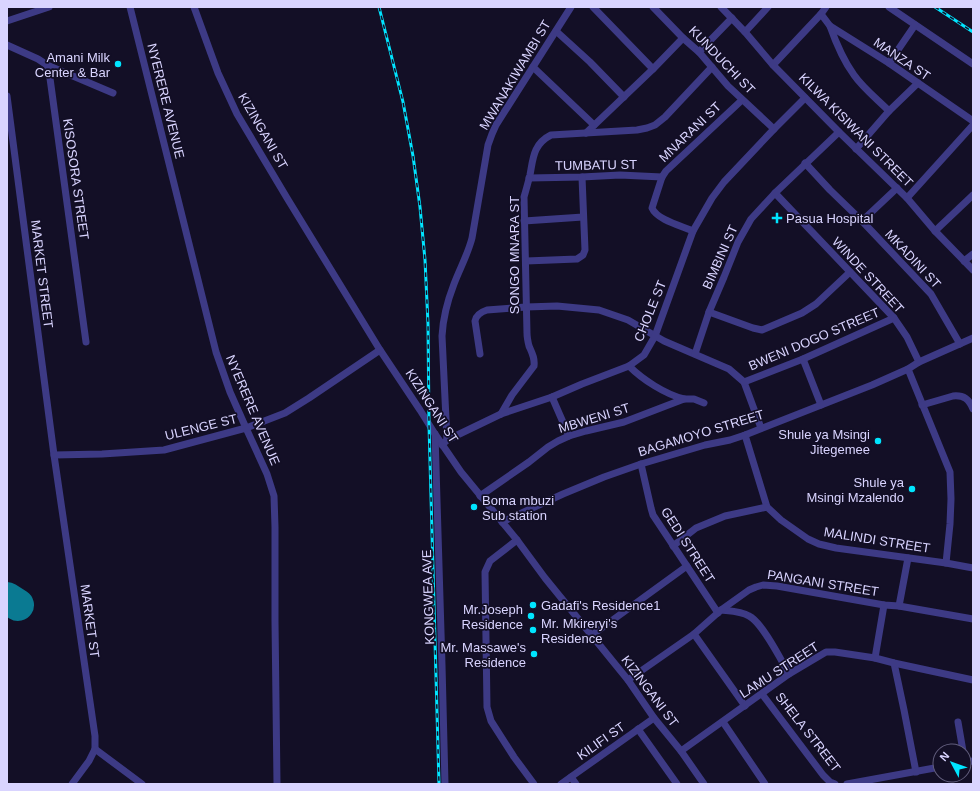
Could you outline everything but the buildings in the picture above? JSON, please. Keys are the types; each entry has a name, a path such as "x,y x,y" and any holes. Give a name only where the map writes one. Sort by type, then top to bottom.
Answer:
{"street":[{"path":"7,21 49,7"},
{"name":"NYERERE AVENUE","path":"130,7 216,352 230,392 267,474 274,496 277,784"},
{"name":"KIZINGANI ST","path":"194,7 218,73 237,114 380,350 435,434 445,442 461,472 628,680 654,718 681,751 704,784"},
{"name":"MWANAKIWAMBI ST","path":"445,442 442,336 443,322 454,284 471,244 488,145 496,125 572,7"},
{"path":"593,7 653,69"},
{"name":"KUNDUCHI ST","path":"654,7 683,38 699,52 728,86 774,129"},
{"name":"KILWA KISIWANI STREET","path":"721,7 773,65 907,198 935,231 973,270"},
{"path":"745,32 768,7"},
{"path":"773,65 826,7"},
{"path":"890,7 973,64"},
{"name":"MANZA ST","path":"821,14 830,26 889,63 973,121"},
{"path":"699,52 732,18"},
{"path":"889,63 915,25"},
{"path":"830,26 842,56 854,75 866,89 889,110"},
{"path":"556,31 590,62 624,98"},
{"path":"586,133 624,98 683,38"},
{"path":"7,44 47,65 113,93"},
{"name":"KISOSORA STREET","path":"47,65 86,342"},
{"path":"533,67 594,125"},
{"name":"SONGO MNARA ST","path":"501,414 512,395 534,366 535,362 527,333 524,197 534,153 538,146 551,135 637,130 648,128 666,117 712,67"},
{"path":"856,149 889,110 918,83"},
{"name":"MARKET STREET","path":"7,96 54,455"},
{"name":"CHOLE ST","path":"445,442 501,414 552,397 629,366 644,355 654,336 693,231 712,198 724,182 805,98"},
{"name":"MNARANI ST","path":"693,231 660,217 654,212 652,208 662,177 742,100"},
{"path":"907,198 973,125"},
{"name":"BIMBINI ST","path":"695,354 738,242 751,218 805,163 839,132"},
{"name":"MKADINI ST","path":"805,163 931,294 960,344"},
{"name":"TUMBATU ST","path":"529,178 620,175 662,177"},
{"path":"526,261 577,259 584,255 582,177"},
{"path":"862,221 897,188"},
{"name":"WINDE STREET","path":"775,193 894,318 907,337 919,362"},
{"path":"935,231 973,195"},
{"path":"524,220 583,217"},
{"path":"964,261 973,254"},
{"path":"710,312 762,330 802,313 816,304 850,272"},
{"path":"480,354 475,321 478,315 487,310 557,306 598,310 628,320 664,341 729,369 744,382 761,428"},
{"name":"BWENI DOGO STREET","path":"744,382 803,359 894,318"},
{"name":"BAGAMOYO STREET","path":"502,522 562,494 604,477 641,464 745,435 872,385 973,338"},
{"name":"ULENGE ST","path":"54,455 164,450 246,428 285,413 380,350"},
{"path":"803,359 821,405"},
{"path":"629,366 635,372 676,397 704,403"},
{"path":"908,368 950,472 950,524 946,563"},
{"path":"922,405 957,396 968,400 973,409"},
{"path":"552,397 569,436"},
{"name":"MBWENI ST","path":"480,496 558,441 569,436 624,422 684,399"},
{"name":"KONGWEA AVE","path":"435,434 445,784"},
{"name":"MALINDI STREET","path":"745,435 767,506 781,520 808,539 819,544 836,548 973,568"},
{"name":"MARKET ST","path":"54,455 80,642 95,736 95,749"},
{"name":"GEDI STREET","path":"641,464 653,515 719,612"},
{"path":"673,546 696,528 725,516 767,506"},
{"path":"517,540 490,561 485,572 487,707 491,721 514,757 534,784"},
{"path":"899,606 908,558"},
{"path":"592,635 687,566"},
{"name":"PANGANI STREET","path":"628,680 694,634 719,612 749,590 764,585 973,619"},
{"path":"875,658 884,605"},
{"path":"719,612 743,613 754,619 789,674"},
{"path":"694,634 745,706"},
{"name":"LAMU STREET","path":"681,751 789,674 826,652 875,658 973,680"},
{"path":"894,663 916,772"},
{"name":"SHELA STREET","path":"762,694 822,775 830,782 835,784"},
{"name":"KILIFI ST","path":"561,784 654,718"},
{"path":"723,722 765,784"},
{"path":"958,722 962,743"},
{"path":"638,729 677,784"},
{"path":"72,784 89,761 95,749 142,784"},
{"name":"SHELA STREET","path":"847,784 932,769"},
{"path":"571,777 576,784"}],"runway":[{"path":"7,598 18,605"}],"railway":[{"path":"379,7 403,102 413,156 425,260 428,324 429,425 439,784"},
{"path":"935,7 973,32"}],"place":[{"name":"Amani Milk Center & Bar","path":"118,64"},
{"name":"Pasua Hospital","path":"777,218"},
{"name":"Shule ya Msingi Jitegemee","path":"878,441"},
{"name":"Shule ya Msingi Mzalendo","path":"912,489"},
{"name":"Boma mbuzi Sub station","path":"474,507"},
{"name":"Gadafi's Residence1","path":"533,605"},
{"name":"Mr.Joseph Residence","path":"531,616"},
{"name":"Mr. Mkireryi's Residence","path":"533,630"},
{"name":"Mr. Massawe's Residence","path":"534,654"}]}
